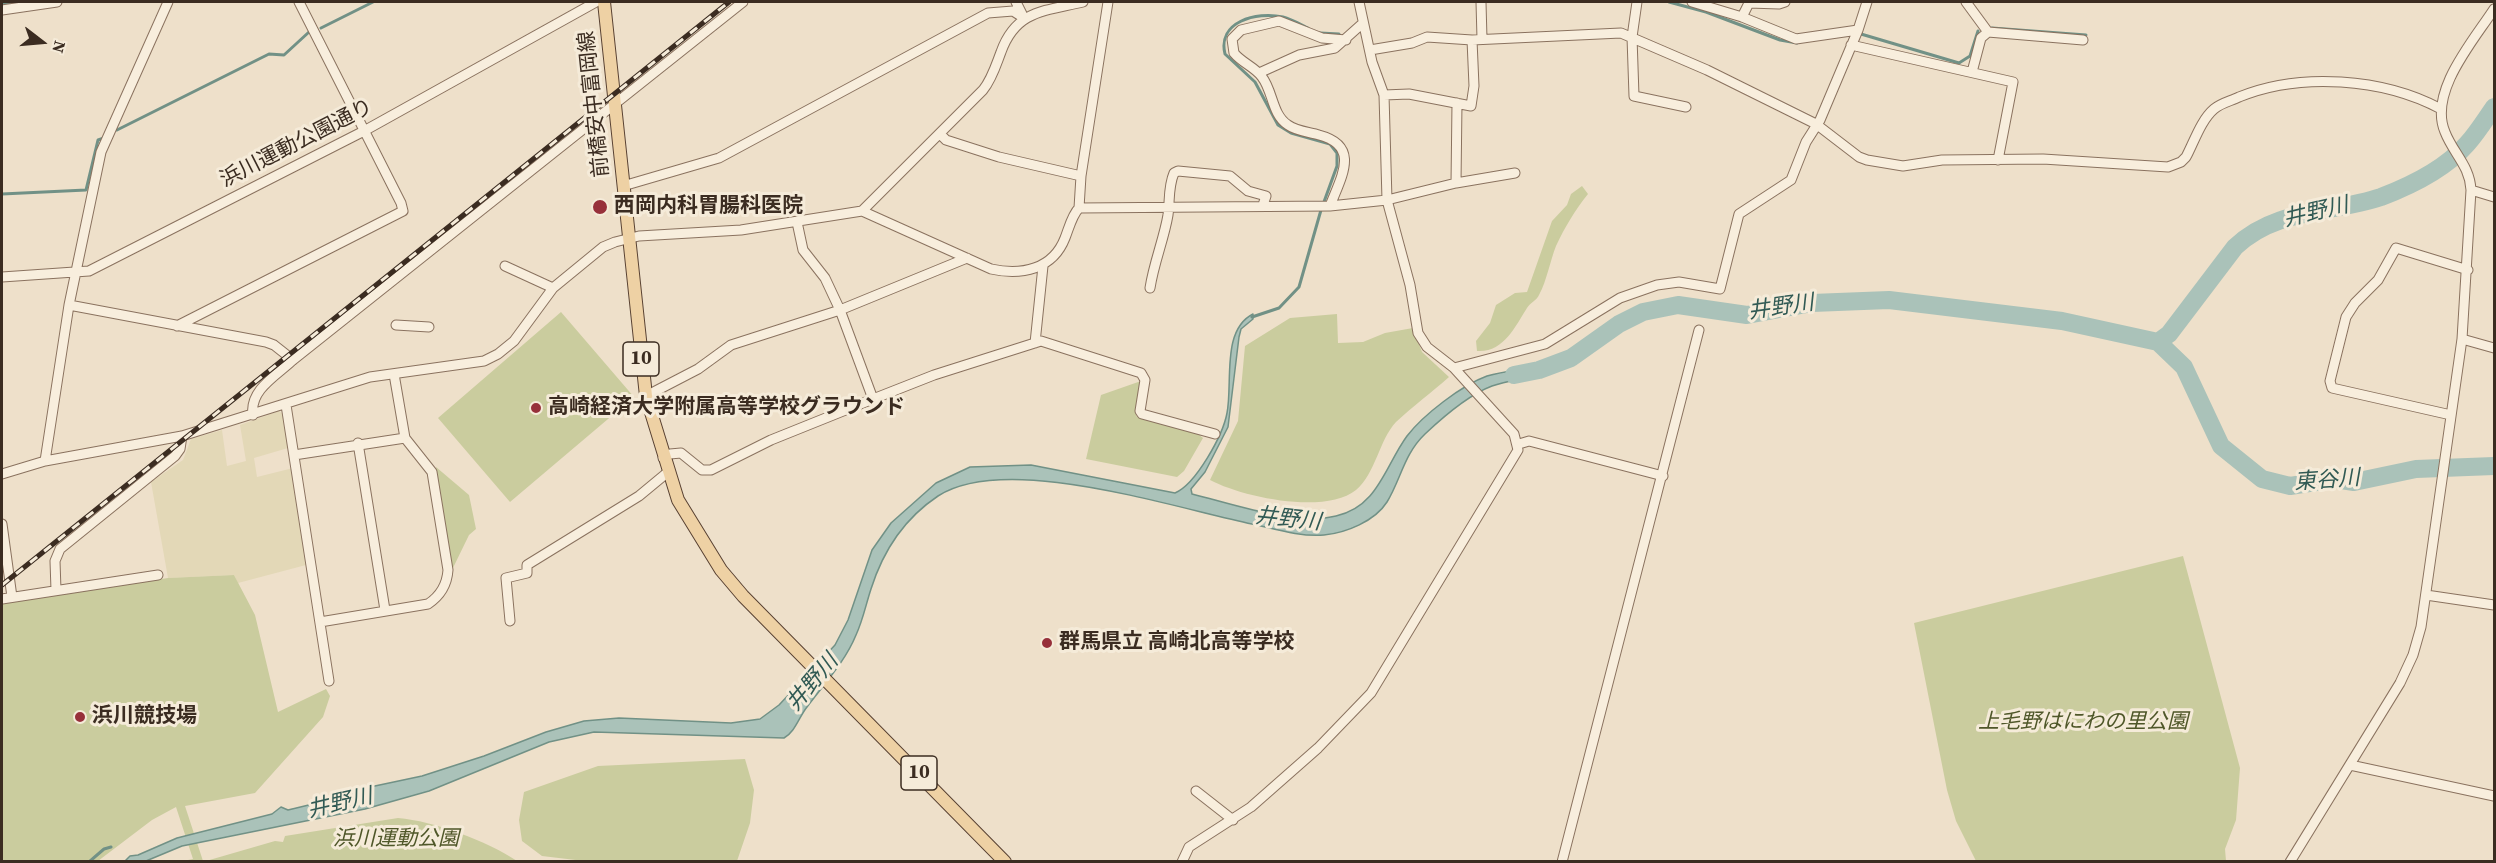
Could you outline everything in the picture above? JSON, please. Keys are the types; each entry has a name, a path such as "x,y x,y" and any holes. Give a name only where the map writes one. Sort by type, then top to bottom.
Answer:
{"main road":[{"name":"前橋安中富岡線","path":"604,2 627,239 646,396 663,458 678,500 721,570 763,619 1005,861"}],"street":[{"path":"2,10 57,2"},
{"path":"45,461 69,305 101,152 168,2"},
{"path":"177,326 403,212 401,203 299,2"},
{"name":"浜川運動公園通り","path":"2,277 76,273 95,268 364,131 596,2"},
{"path":"254,415 252,406 257,393 293,360 743,2"},
{"path":"1016,2 1024,18"},
{"path":"862,211 941,135 989,83 1007,35 1024,18 1083,2"},
{"path":"2,474 45,461 182,436 370,377 469,365 498,354 514,340 553,288 603,247 639,236 741,230 862,211 1001,271 1043,266 1055,257 1078,208 1108,2"},
{"path":"1182,861 1189,847 1196,841 1251,807 1318,748 1371,693 1516,456 1519,444 1514,434 1464,379 1427,347 1418,333 1410,285 1388,200 1384,94 1370,50 1359,2"},
{"path":"1384,94 1409,94 1471,106 1481,2"},
{"path":"1637,2 1632,37 1634,96 1686,107"},
{"path":"1692,2 1742,17 1796,39 1858,30"},
{"path":"1742,17 1749,3 1779,4 1785,2"},
{"path":"1454,369 1545,344 1620,298 1657,285 1679,282 1720,289 1739,214 1791,180 1806,142 1858,30 1867,2"},
{"path":"1966,2 1988,32"},
{"path":"2290,861 2407,669 2421,627 2462,339 2468,270 2470,176 2464,163 2449,143 2443,126 2441,109 2459,60 2494,9"},
{"path":"623,186 719,158 988,13 1013,11 1024,18"},
{"path":"1328,205 1345,167 1343,152 1330,138 1287,125 1278,113 1259,73 1234,53 1232,39 1240,30 1279,21 1322,38 1346,40"},
{"path":"1259,73 1299,54 1329,50 1346,40 1363,23"},
{"path":"1972,72 1981,38 1988,32 2083,40"},
{"path":"1370,50 1412,43 1427,37 1477,40 1621,33 1816,124 1859,157 1877,163 1903,166 1941,159 2043,159 2108,164 2175,165 2186,157 2214,109 2250,93 2289,83 2370,84 2416,96 2441,109"},
{"path":"1851,45 2013,82 1998,160"},
{"path":"1456,183 1457,103"},
{"path":"941,135 946,140 999,156 1081,177"},
{"path":"1150,288 1168,208 1170,182 1174,173 1178,171 1230,176 1248,191 1266,196 1263,205"},
{"path":"1078,208 1328,205 1388,200 1456,183 1515,174"},
{"path":"2471,190 2494,197"},
{"path":"797,222 803,250 825,278 840,310 873,399"},
{"path":"2451,415 2332,388 2330,381 2346,317 2355,303 2378,280 2396,248 2468,270"},
{"path":"646,396 698,369 731,345 840,310 967,258"},
{"path":"505,266 553,288"},
{"path":"1035,343 1043,266"},
{"path":"69,305 266,342 274,345 293,360"},
{"path":"396,325 429,327"},
{"path":"1562,861 1699,330"},
{"path":"2462,339 2494,348"},
{"path":"663,458 670,454 681,453 702,470 711,470 771,440 934,375 1035,343 1046,342 1141,373 1145,378 1142,414 1214,438"},
{"path":"320,622 428,603 440,593 448,576 432,472 405,438 394,374"},
{"path":"286,405 328,681"},
{"path":"56,590 55,561 60,549 175,456 180,449 182,436"},
{"path":"294,455 358,443 405,438"},
{"path":"1519,444 1529,441 1663,476"},
{"path":"358,443 385,610"},
{"path":"510,621 506,578 527,573 527,565 639,496 668,472"},
{"path":"2,524 12,597"},
{"path":"2,599 158,575"},
{"path":"2426,595 2494,605"},
{"path":"2350,765 2494,796"},
{"path":"1196,791 1233,820"}],"shaded area":[{"path":"279,411 283,414 288,448 254,458 257,477 293,468 306,565 238,583 234,575 168,578 151,482 183,460 191,439 222,430 227,466 246,461 240,425"}],"green space":[{"path":"1582,186 1588,194 1570,219 1556,246 1538,297 1528,306 1513,330 1501,343 1486,351 1477,351 1476,341 1490,323 1496,305 1515,293 1527,292 1552,221 1567,205 1571,194"},
{"name":"高崎経済大学附属高等学校グラウンド","path":"561,312 634,397 510,502 438,418"},
{"path":"1337,314 1338,343 1363,342 1385,333 1413,328 1422,352 1449,377 1396,422 1385,438 1363,483 1356,490 1342,497 1325,501 1283,501 1242,492 1210,480 1238,421 1245,346 1290,318"},
{"path":"1141,381 1135,412 1137,417 1197,433 1203,438 1184,471 1177,477 1086,459 1101,395"},
{"path":"436,467 469,495 476,529 469,535 451,572"},
{"name":"上毛野はにわの里公園","path":"2183,556 2240,768 2236,820 2225,849 2226,861 1976,861 1956,821 1947,790 1914,623"},
{"path":"234,575 255,615 278,712 326,689 330,696 323,717 255,793 185,806 203,861 183,861 193,859 176,807 152,820 98,861 2,862 2,603 168,578"},
{"path":"745,759 754,790 750,823 737,861 584,861 542,856 522,841 519,820 524,792 598,766"},
{"name":"浜川運動公園","path":"398,818 428,823 460,833 491,846 517,861 206,861 275,841 283,842 285,836"}],"water":[{"path":"1253,314 1253,319 1241,329 1239,337 1228,427 1205,472 1191,489 1192,494 1264,512 1283,516 1320,518 1350,511 1371,495 1399,448 1414,428 1466,386 1493,374 1537,367 1539,375 1492,386 1456,407 1432,427 1412,450 1382,509 1359,525 1333,534 1306,535 1288,532 1091,487 1047,481 1005,480 968,484 938,496 915,514 897,536 876,575 861,624 851,645 794,728 784,738 594,732 549,742 429,791 365,809 182,846 146,861 124,862 130,856 138,855 177,838 272,814 281,807 288,810 346,796 356,790 422,776 484,756 546,732 584,721 619,718 731,723 760,719 779,705 835,645 848,620 872,550 891,523 936,483 970,467 1031,465 1175,493 1183,488 1200,470 1220,434 1229,401 1232,344 1243,322"}],"waterway":[{"path":"2,4 19,2"},
{"path":"321,28 373,2"},
{"path":"1669,2 1706,12 1780,40 1797,43"},
{"path":"1252,317 1279,308 1299,287 1321,210 1337,166 1337,153 1330,144 1291,133 1278,125 1255,82 1225,54 1224,43 1227,34 1241,21 1261,16 1283,17 1308,28"},
{"path":"1992,28 2086,35"},
{"path":"1861,34 1959,63 1970,56 1978,31"},
{"path":"117,130 269,54 284,55 309,32"},
{"path":"1320,33 1339,34"},
{"name":"井野川","path":"2158,342 2169,334 2235,247 2251,234 2286,219 2381,197 2415,182 2458,153 2494,107"},
{"path":"2,194 86,190 98,140 104,138"},
{"name":"井野川","path":"1514,375 1539,370 1571,358 1619,324 1643,312 1678,305 1747,315 1812,303 1889,300 2062,321 2158,342"},
{"name":"東谷川","path":"2158,342 2184,367 2221,446 2262,479 2290,486 2335,479 2354,482 2416,469 2494,466"},
{"path":"89,862 104,849 111,847"}],"railway":[{"path":"2,585 729,2"}],"place":[{"name":"西岡内科胃腸科医院","path":"600,207"},
{"name":"高崎経済大学附属高等学校グラウンド","path":"536,408"},
{"name":"群馬県立 高崎北高等学校","path":"1047,643"},
{"name":"浜川競技場","path":"80,717"}]}
